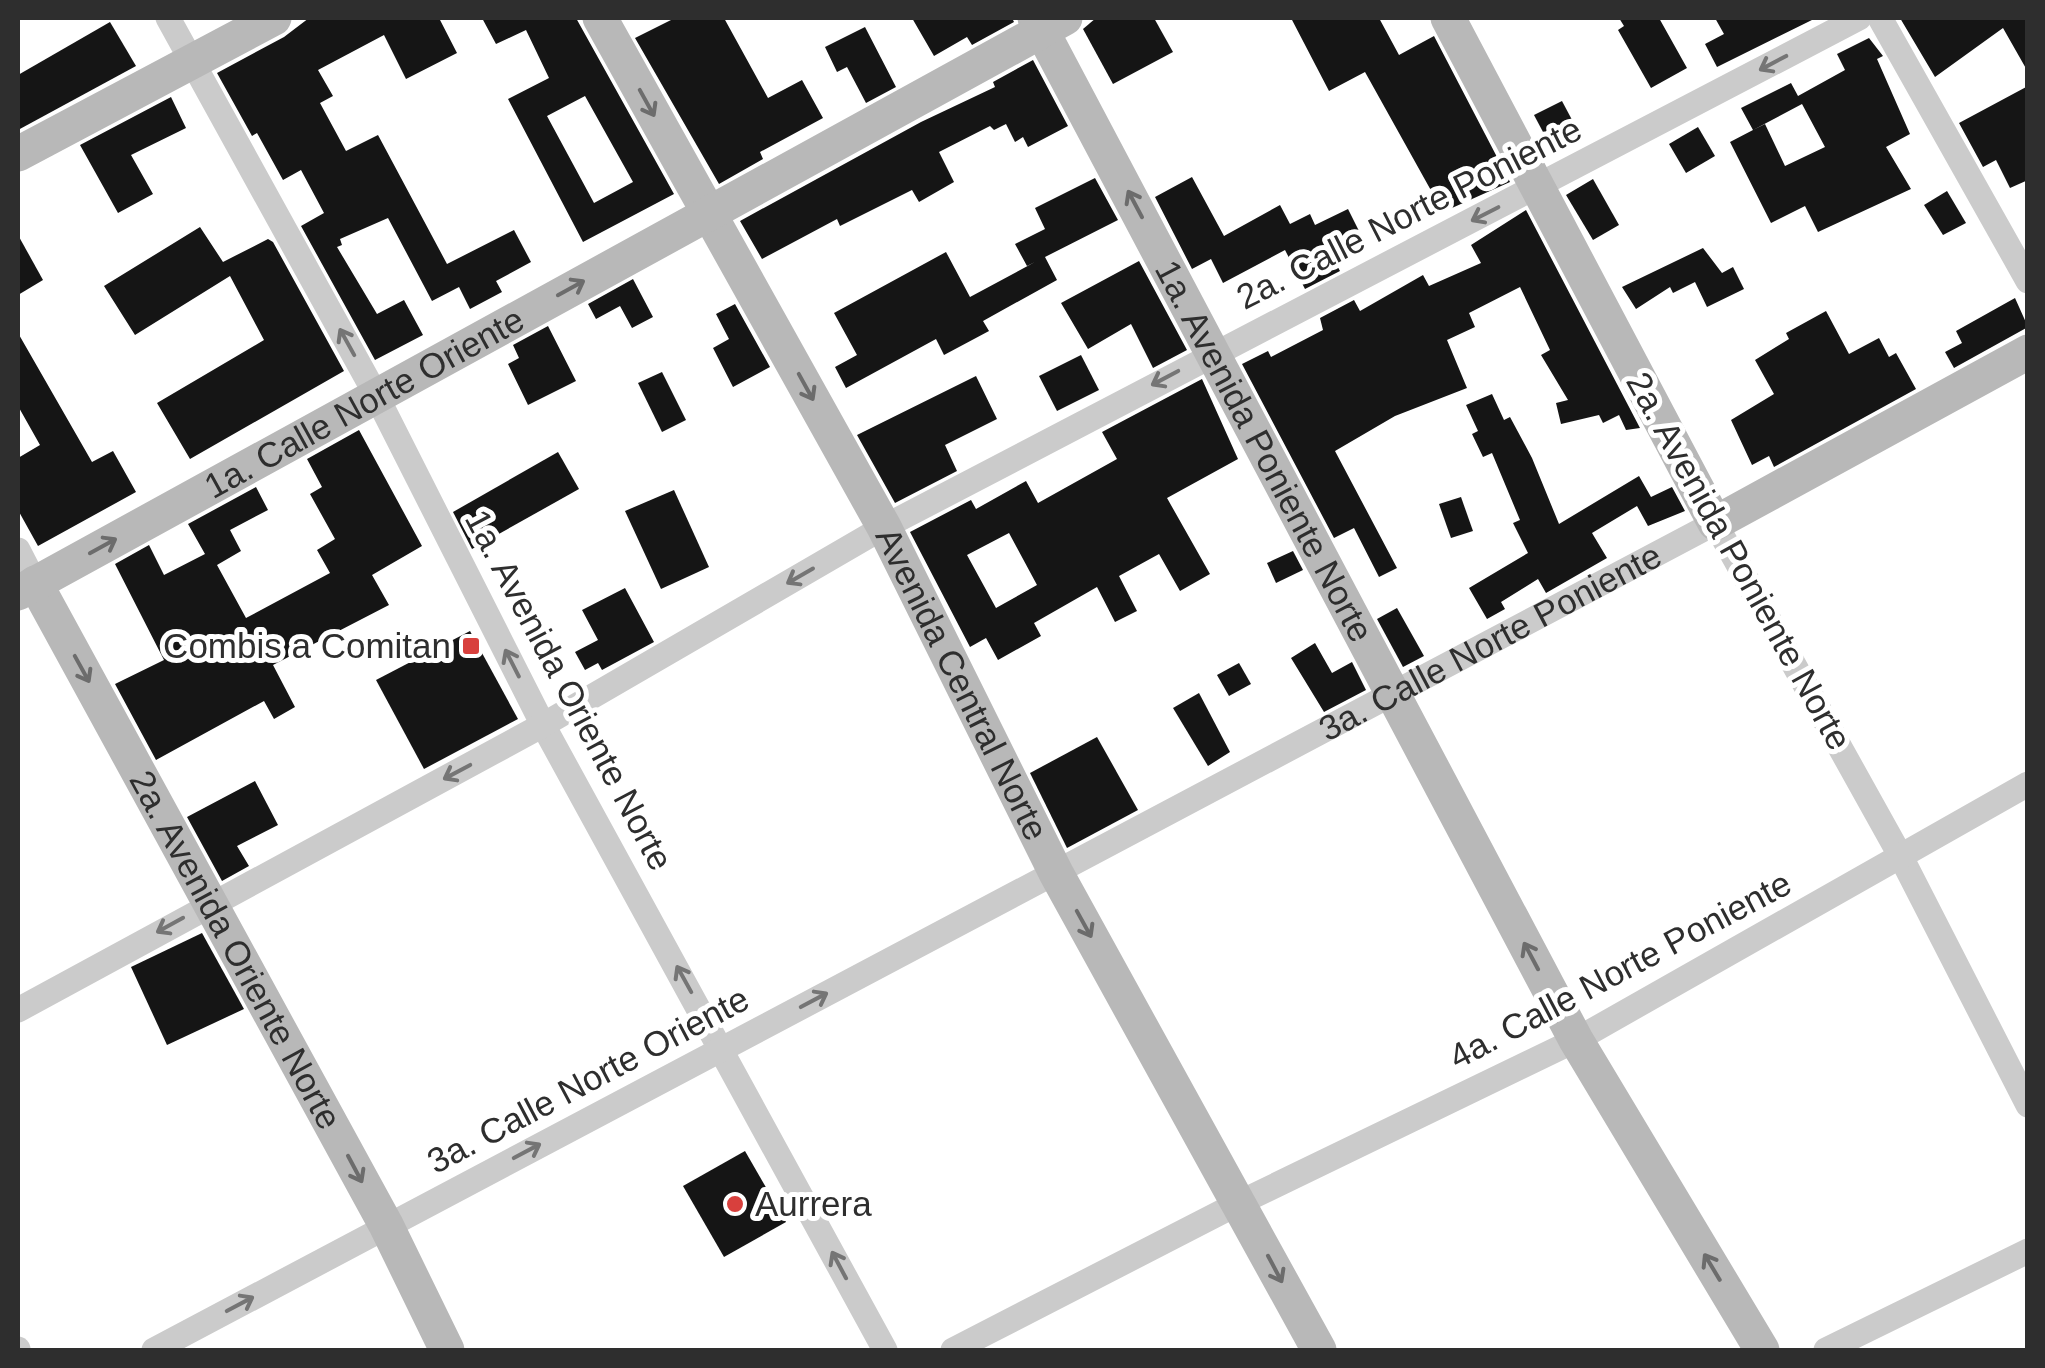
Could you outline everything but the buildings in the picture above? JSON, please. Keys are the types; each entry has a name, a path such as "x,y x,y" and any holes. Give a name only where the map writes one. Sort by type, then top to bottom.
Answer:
{"street":[{"name":"1a. Avenida Oriente Norte","path":"168,18 376,395 543,725 885,1350"},
{"path":"18,154 274,18"},
{"name":"Avenida Central Norte","path":"600,18 884,527 1056,873 1319,1350"},
{"name":"2a. Avenida Poniente Norte","path":"1448,18 1715,524 1901,856 2028,1105"},
{"name":"2a. Calle Norte Poniente","path":"18,1010 543,725 884,527 1859,18"},
{"path":"1880,18 2028,280"},
{"name":"1a. Calle Norte Oriente","path":"26,588 1047,22"},
{"name":"1a. Avenida Poniente Norte","path":"1047,22 1214,352 1576,1040 1762,1350"},
{"name":"3a. Calle Norte Poniente","path":"1056,873 1715,524 2028,352"},
{"name":"2a. Avenida Oriente Norte","path":"18,550 26,588 212,902 386,1226 446,1350"},
{"name":"4a. Calle Norte Poniente","path":"954,1350 1239,1203 1576,1040 2028,784"},
{"name":"3a. Calle Norte Oriente","path":"154,1350 1056,873"},
{"path":"1826,1350 2028,1251"}],"place":[{"name":"Combis a Comitan","path":"471,646"},
{"name":"Aurrera","path":"735,1204"}]}
